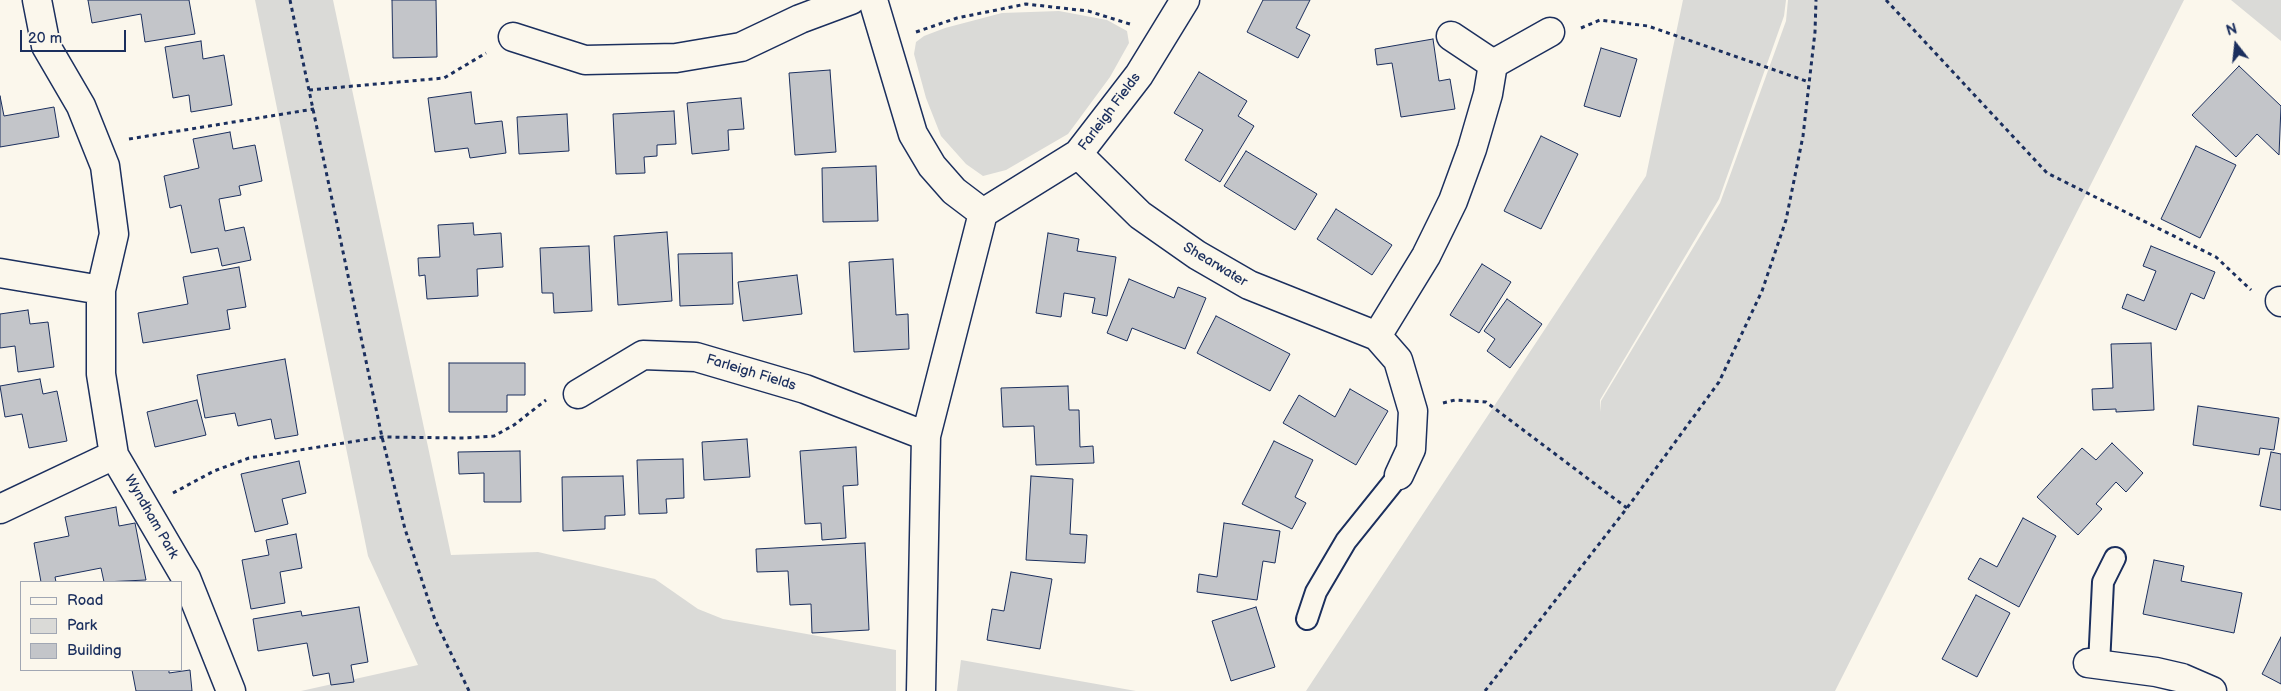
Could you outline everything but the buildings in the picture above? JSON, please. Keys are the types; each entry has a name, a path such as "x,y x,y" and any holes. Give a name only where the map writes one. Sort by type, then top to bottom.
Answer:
{"street":[{"name":"Wyndham Park","path":"37,0 46,46 81,106 105,166 114,234 101,290 101,374 114,455 186,578 231,691"},
{"path":"513,37 585,60 676,58 741,47 800,19 851,0"},
{"path":"873,0 886,38 913,134 932,166 954,190 983,213 926,436 921,691"},
{"name":"Farleigh Fields","path":"983,213 1078,154 1139,75 1186,0"},
{"path":"1493,64 1550,32"},
{"path":"1451,36 1493,64"},
{"path":"1377,336 1426,256 1453,201 1472,149 1488,94 1493,64"},
{"name":"Shearwater","path":"1078,154 1140,216 1197,255 1249,286 1377,336 1398,360 1413,411 1412,449 1399,475"},
{"path":"0,273 101,290"},
{"name":"Farleigh Fields","path":"578,394 643,355 696,356 805,389 926,436"},
{"path":"0,509 114,455"},
{"path":"2094,664 2154,682 2182,678 2212,691"}],"lane":[{"path":"1307,619 1316,592 1346,541 1399,475"},
{"path":"2094,664 2103,582 2115,558"}],"path":[{"path":"290,0 382,437 405,528 435,620 469,691"},
{"path":"1485,691 1627,508 1719,382 1762,291 1786,220 1803,136 1816,0"},
{"path":"1886,0 2047,173 2216,257 2266,304 2281,302"},
{"path":"886,38 905,35 958,18 1026,4 1088,11 1128,22 1163,38"},
{"path":"1550,32 1565,34 1600,20 1648,26 1809,82"},
{"path":"309,90 444,78 513,37"},
{"path":"99,148 124,140 314,109"},
{"path":"146,507 214,471 249,458 382,437 464,438 494,436 514,425 549,398 578,394"},
{"path":"1413,411 1455,400 1486,402 1627,508"}],"green space":[{"path":"255,0 333,0 451,555 538,552 655,579 698,609 723,619 896,650 896,691 301,691 418,665 368,556"},
{"path":"1683,0 1786,0 1784,16 1719,199 1600,400 1600,412 1601,401 1720,203 1786,21 1788,0 2184,0 1835,691 1306,691 1646,176"},
{"path":"2231,0 2281,0 2281,41"},
{"path":"1059,11 1107,20 1127,31 1129,43 1110,77 1068,134 1006,170 983,176 966,164 941,136 926,98 914,54 916,42 924,36 945,28 1002,13"},
{"path":"961,660 1136,691 957,691"}]}
